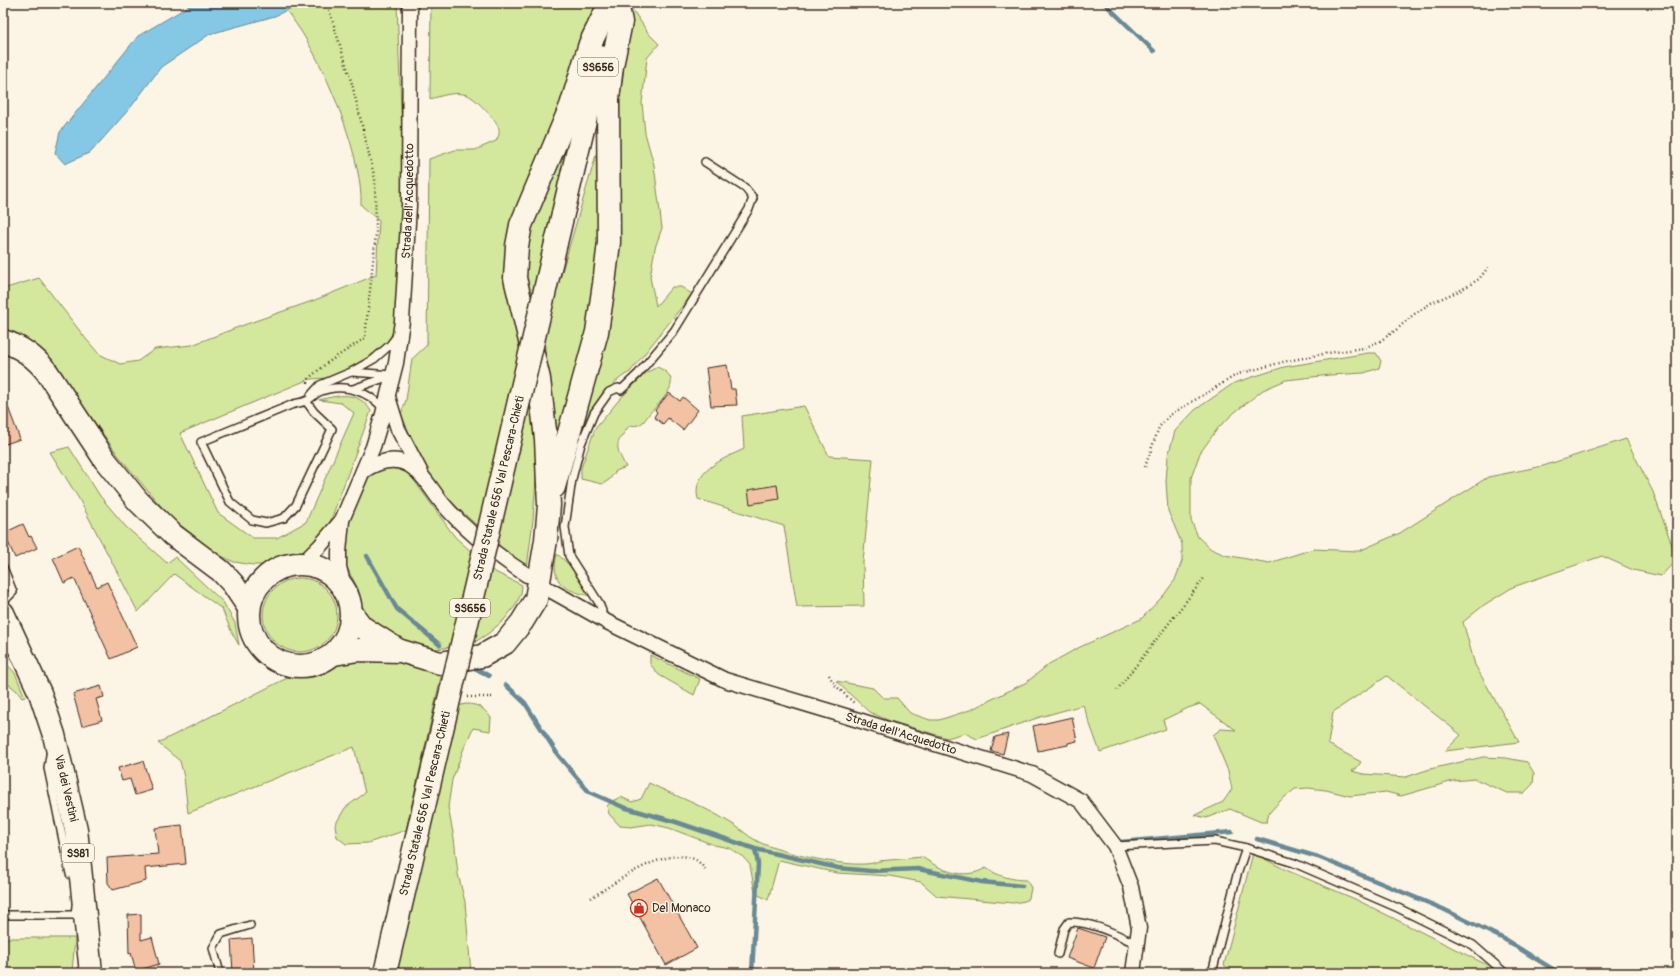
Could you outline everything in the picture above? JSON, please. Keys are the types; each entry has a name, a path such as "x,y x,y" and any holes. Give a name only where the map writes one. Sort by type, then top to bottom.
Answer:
{"main road":[{"name":"Strada Statale 656 Val Pescara-Chieti","path":"385,973 611,3"},
{"path":"334,654 358,650 400,651 440,663 482,656 505,643 522,622 536,599 546,540 549,505 546,439 539,378 515,278 517,246 521,225 571,106 590,44 611,3"},
{"path":"549,505 593,346 601,307 609,242 608,99 612,66 621,22 617,3"},
{"path":"3,341 26,351 40,363 105,460 138,501 173,535 221,571 233,584 249,608"},
{"path":"290,564 302,564 319,567 334,576 345,590 350,602 352,614 350,629 343,643 334,654 319,663 301,666 284,664 268,655 256,642 250,626 249,608 252,595 259,584 269,574 290,564"},
{"path":"221,571 252,575 269,574"},
{"name":"Via dei Vestini","path":"3,613 12,649 40,694 54,735 76,829 91,973"},
{"path":"352,614 362,627 400,651"}],"street":[{"name":"Strada dell'Acquedotto","path":"302,564 320,546 342,520 373,447 387,403 393,375 400,332 409,206 410,3"},
{"path":"387,403 398,429 425,480"},
{"path":"363,471 379,462 396,461 413,468 425,480 443,504 464,526 504,560 526,575"},
{"name":"Strada dell'Acquedotto","path":"342,520 339,567 345,590"},
{"name":"Strada dell'Acquedotto","path":"550,590 600,618 724,680 863,721 1032,774 1081,801 1115,846 1132,887 1139,928 1133,973"}],"lane":[{"path":"600,618 602,611 599,603 569,556 565,527 572,479 581,444 594,413 609,392 614,389 621,390 638,374 674,332 749,209 753,198 745,188 705,162"},
{"path":"306,401 320,385 351,372 374,359 390,345 400,332"},
{"path":"351,372 393,375"},
{"path":"352,389 393,375"},
{"path":"306,401 314,412 332,429 296,505 284,518 266,523 252,520 230,502 201,442 291,405 306,401 320,392 336,388 352,389 387,403"},
{"path":"3,567 13,592 3,602"},
{"path":"54,735 48,768 71,881"},
{"path":"1115,846 1215,841 1246,848 1294,863 1398,908 1473,945 1505,973"},
{"path":"1212,973 1246,848"},
{"path":"3,915 75,915 76,909 74,895"},
{"path":"1058,954 1064,929 1069,922 1080,922 1098,927 1137,944"},
{"path":"220,973 213,948 221,934 250,925"}],"path":[{"path":"306,401 309,378 327,363 365,338 376,233 375,179 352,84 327,3"},
{"path":"1145,467 1159,427 1170,415 1238,374 1282,362 1364,348 1380,342 1413,315 1431,303 1461,290 1479,279 1489,266"},
{"path":"1117,690 1205,577"},
{"path":"829,675 834,684 862,711 863,721"},
{"path":"591,898 646,865 663,859 678,857 688,858 696,860 705,869"}],"green space":[{"path":"298,3 397,3 402,136 402,214 394,330 388,341 381,348 340,373 326,378 307,380 180,433 218,513 253,538 277,538 306,522 354,413 341,403 319,400 341,396 354,397 366,404 371,411 329,525 322,536 295,559 276,565 254,565 234,562 217,554 169,516 118,455 62,377 27,341 3,329 3,289 39,278 99,354 120,364 138,361 155,349 192,345 315,300 376,275 379,221 361,205 357,166 335,98 316,57 286,10 299,4"},
{"path":"431,3 602,3 513,216 526,336 482,530 450,500 432,477 420,457 401,414 406,400 412,359 427,345 429,159 455,150 475,150 496,141 499,135 499,129 490,115 471,97 462,94 453,94 430,99"},
{"path":"632,9 649,34 659,44 647,58 642,103 645,133 654,165 662,228 655,248 650,277 656,306 672,287 681,287 692,294 630,372 612,385 605,393 592,412 576,442 618,107"},
{"path":"568,127 576,129 535,299 526,288 523,249"},
{"path":"598,148 598,289 554,467 545,398 545,330"},
{"path":"1368,353 1376,353 1381,361 1379,368 1364,373 1286,380 1263,390 1235,412 1218,428 1200,453 1191,478 1191,520 1198,537 1211,549 1225,555 1269,563 1313,549 1359,551 1400,533 1488,477 1543,466 1626,439 1653,492 1677,559 1661,576 1633,570 1602,556 1513,587 1484,605 1463,622 1475,665 1519,742 1445,751 1461,735 1387,676 1333,712 1328,744 1361,762 1356,769 1352,771 1363,774 1406,777 1430,769 1483,757 1506,758 1527,762 1534,773 1533,784 1524,793 1507,793 1475,779 1453,781 1401,796 1386,792 1350,796 1326,790 1308,788 1295,789 1280,801 1269,813 1267,822 1261,822 1230,809 1206,818 1195,815 1223,802 1232,789 1228,771 1213,735 1221,729 1236,730 1200,704 1163,720 1166,729 1100,752 1083,705 1040,717 977,739 965,733 947,738 890,721 869,712 836,681 873,688 883,698 897,698 910,713 930,720 939,720 970,710 1027,682 1049,664 1078,648 1141,619 1163,596 1175,580 1182,561 1182,544 1168,511 1166,481 1168,456 1175,431 1195,410 1234,383 1284,367"},
{"path":"657,367 666,372 670,377 671,383 669,390 643,422 634,426 630,425 621,436 618,449 626,467 616,471 609,480 602,484 581,479 581,468 595,429 619,400 646,373"},
{"path":"533,378 537,464 533,520 527,568 514,560 496,542"},
{"path":"804,406 829,456 873,459 863,562 864,606 797,607 784,526 698,499 697,489 699,481 710,467 744,449 742,416"},
{"path":"69,447 100,496 126,527 167,563 175,557 223,602 235,623 239,645 232,633 222,609 174,574 138,612 79,499 50,452"},
{"path":"396,465 408,472 455,537 493,571 522,585 521,594 515,606 504,620 489,633 472,644 436,649 420,646 379,629 360,602 358,589 346,566 344,544 351,516 371,472"},
{"path":"557,554 576,573 590,596 573,591 561,584 556,572 555,564"},
{"path":"300,578 314,581 326,589 334,601 337,615 334,629 326,641 314,649 300,652 286,649 274,641 266,629 263,615 266,601 274,589 286,581"},
{"path":"650,655 700,679 694,695 659,675 650,664"},
{"path":"3,660 15,673 25,697 22,698 16,690 3,680"},
{"path":"343,660 404,662 442,672 406,830 368,843 346,844 337,837 335,825 345,808 365,793 354,747 188,813 184,777 180,761 158,743 283,680"},
{"path":"466,704 480,707 491,718 490,731 473,728 452,780 448,807 454,838 458,874 465,902 471,973 394,973 457,706"},
{"path":"649,783 719,816 757,841 782,850 818,859 854,864 869,864 879,861 922,857 945,870 961,874 969,874 986,868 1005,877 1027,880 1031,888 1029,898 1025,901 1013,903 937,896 921,882 890,876 837,873 779,860 768,900 755,893 750,865 743,857 729,848 714,845 669,828 651,824 631,827 620,826 609,814 607,806 612,801 621,797 632,802 641,799"},
{"path":"1253,853 1286,870 1355,899 1493,968 1497,973 1235,973 1224,965"},
{"path":"3,938 75,938 72,973 3,973"}],"water":[{"path":"194,3 299,4 275,16 210,34 161,67 131,107 91,152 65,164 55,153 60,132 138,36"}],"building":[{"path":"727,365 731,389 735,389 737,405 711,406 706,368"},
{"path":"669,393 680,401 683,397 698,410 683,430 668,418 663,424 654,417 657,412 655,410"},
{"path":"5,399 20,439 3,445 3,400"},
{"path":"777,485 779,499 750,504 748,490"},
{"path":"23,524 29,537 31,536 37,548 15,558 4,533"},
{"path":"78,546 97,587 107,582 137,647 111,659 74,578 64,583 53,558"},
{"path":"101,686 104,697 96,699 102,720 82,726 73,694"},
{"path":"1072,717 1077,741 1068,743 1068,745 1038,751 1033,726"},
{"path":"1008,734 1003,754 991,751 995,737"},
{"path":"143,761 152,790 135,795 130,779 122,781 118,768"},
{"path":"182,825 186,864 145,868 146,881 113,890 108,883 107,858 158,854 155,828"},
{"path":"658,878 697,948 666,965 627,894"},
{"path":"141,914 141,940 152,937 159,964 136,971 131,953 129,954 128,915"},
{"path":"1078,928 1105,937 1094,968 1067,958"},
{"path":"252,938 254,973 233,973 231,940"}],"waterway":[{"path":"1104,3 1154,51"},
{"path":"367,556 397,609 440,645"},
{"path":"475,668 489,676"},
{"path":"506,685 525,703 558,755 589,792 623,807 676,822 755,849 838,868 871,871 918,869 982,882 1022,886"},
{"path":"1121,842 1232,832"},
{"path":"1257,839 1318,857 1443,909 1504,939 1559,973"},
{"path":"752,973 758,864 755,849"}],"place":[{"name":"Del Monaco","path":"639,908"}]}
